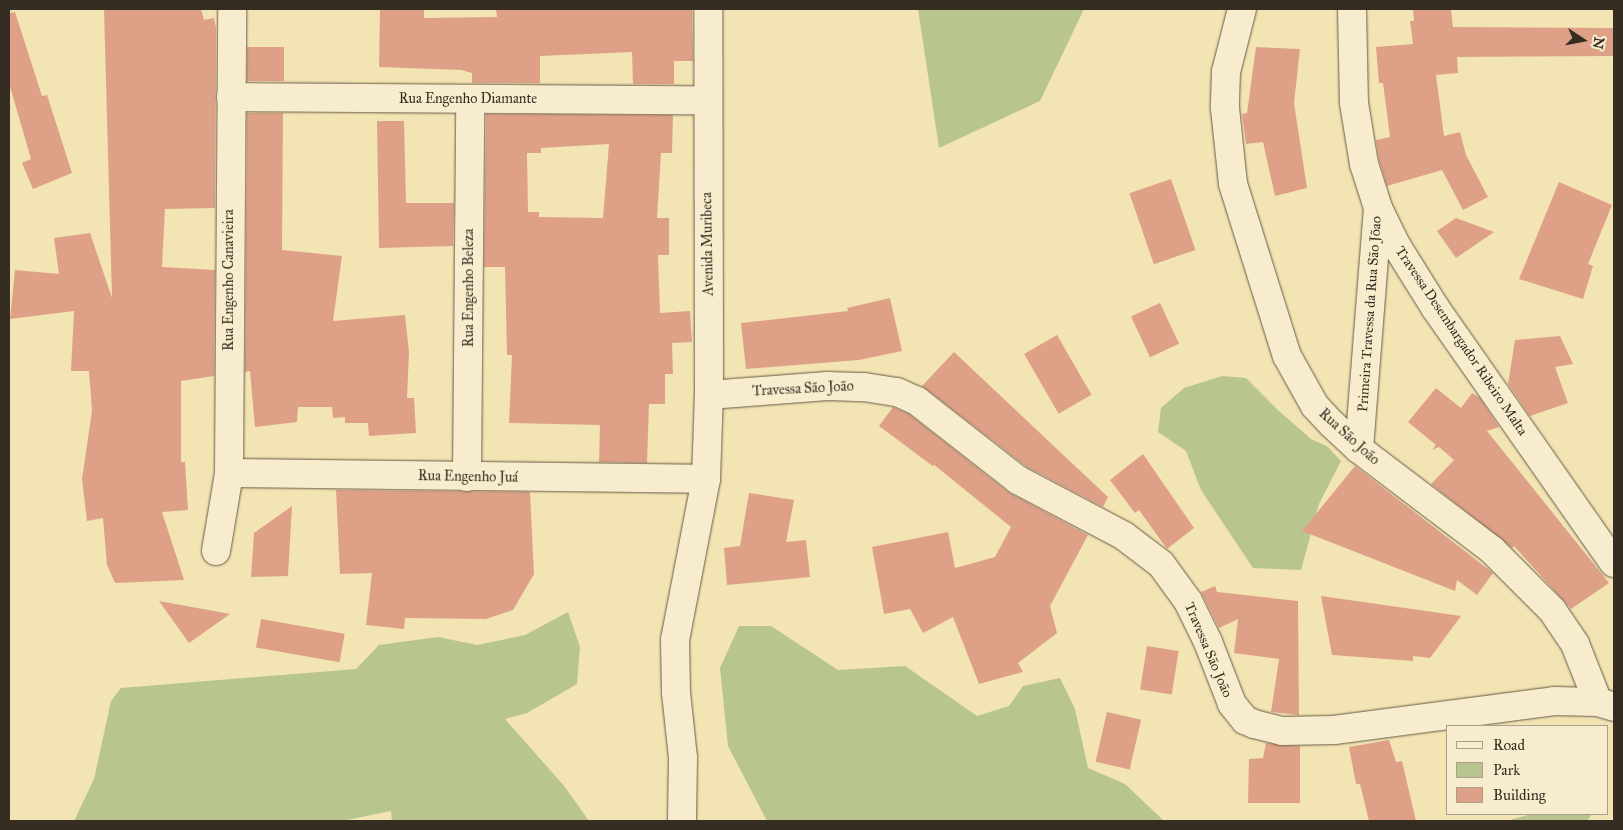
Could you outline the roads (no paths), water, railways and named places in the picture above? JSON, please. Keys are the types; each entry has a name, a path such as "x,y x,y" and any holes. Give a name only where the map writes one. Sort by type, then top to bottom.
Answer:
{"street":[{"name":"Rua Engenho Canavieira","path":"216,551 229,473 232,9"},
{"name":"Avenida Muribeca","path":"682,821 683,758 676,693 675,640 706,479 709,395 706,100 708,9"},
{"name":"Rua São João","path":"1242,9 1226,72 1225,108 1233,184 1287,356 1315,406 1359,449 1450,516 1524,578 1552,610 1574,644 1606,705"},
{"name":"Travessa Desembargador Ribeiro Malta","path":"1352,9 1354,102 1364,164 1378,208 1396,245 1436,309 1614,563"},
{"name":"Rua Engenho Diamante","path":"231,96 706,100"},
{"name":"Rua Engenho Beleza","path":"467,477 470,99"},
{"name":"Primeira Travessa da Rua São Jõao","path":"1359,449 1378,208"},
{"name":"Travessa São João","path":"709,395 828,386 864,387 896,392 917,400 1018,480 1124,536 1161,564 1188,601 1232,704 1245,720 1254,724 1282,731 1334,730 1515,704 1554,701 1606,705"},
{"name":"Rua Engenho Juá","path":"229,473 706,479"}]}
